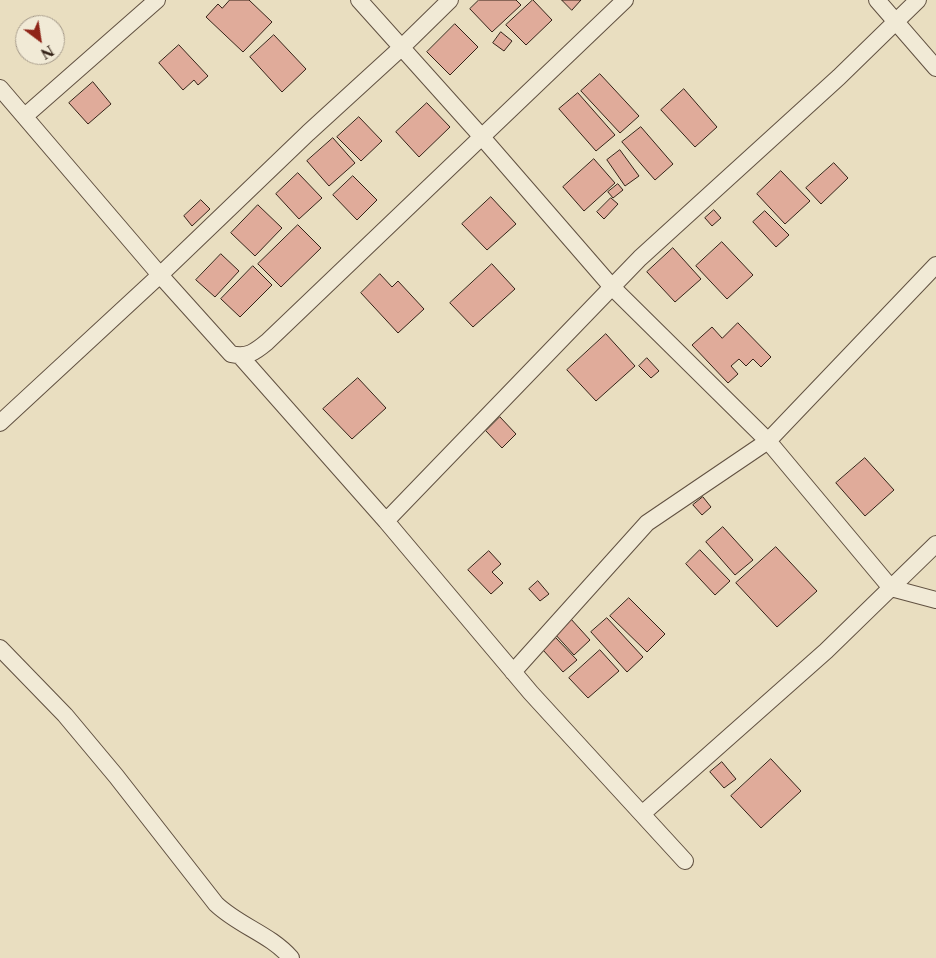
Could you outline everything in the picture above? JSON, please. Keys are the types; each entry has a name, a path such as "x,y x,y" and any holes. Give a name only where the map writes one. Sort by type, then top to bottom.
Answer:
{"street":[{"path":"25,116 157,0"},
{"path":"359,0 481,136 612,287 768,442 890,588 936,600"},
{"path":"0,423 160,275 450,0"},
{"path":"241,357 255,352 267,342 625,0"},
{"path":"877,0 936,68"},
{"path":"386,521 640,258 839,77 918,0"},
{"path":"0,88 160,275 231,354 241,357 386,521 513,672 685,861"},
{"path":"513,672 647,523 768,442 936,264"},
{"path":"642,814 826,651 936,544"},
{"path":"0,648 65,715 116,776 216,904 228,916 277,944 290,958"}],"building":[{"path":"230,0 249,0 272,22 243,52 206,17 218,4 222,8"},
{"path":"479,0 516,0 521,5 492,32 470,9"},
{"path":"533,0 552,20 526,45 506,25"},
{"path":"562,0 581,0 572,10"},
{"path":"455,24 478,47 450,75 427,52"},
{"path":"501,32 512,41 504,51 493,43"},
{"path":"274,35 306,69 282,92 250,57"},
{"path":"179,45 208,76 198,85 194,80 183,90 159,63"},
{"path":"600,74 639,116 620,133 581,91"},
{"path":"93,82 111,104 88,124 69,103"},
{"path":"684,89 717,127 695,147 661,110"},
{"path":"578,93 615,135 596,151 559,109"},
{"path":"427,103 450,127 419,157 396,132"},
{"path":"359,117 382,141 361,161 337,137"},
{"path":"641,127 673,164 655,180 622,142"},
{"path":"333,138 355,163 329,186 307,161"},
{"path":"620,150 639,176 625,186 607,160"},
{"path":"594,159 615,183 584,211 563,187"},
{"path":"834,163 848,178 821,204 806,188"},
{"path":"781,171 810,201 785,224 757,194"},
{"path":"298,173 322,198 299,219 276,194"},
{"path":"353,176 377,200 357,220 333,195"},
{"path":"618,184 623,190 613,198 608,192"},
{"path":"491,197 516,224 487,250 462,224"},
{"path":"611,198 618,204 604,219 597,212"},
{"path":"201,200 210,209 192,226 184,216"},
{"path":"258,205 282,228 255,256 231,233"},
{"path":"714,210 721,218 712,226 705,218"},
{"path":"765,211 789,235 776,247 753,222"},
{"path":"298,225 321,248 281,287 258,264"},
{"path":"722,242 753,275 727,299 696,266"},
{"path":"673,248 701,279 675,302 647,272"},
{"path":"221,254 239,271 215,297 196,280"},
{"path":"492,264 515,289 473,327 450,303"},
{"path":"253,266 272,285 240,317 221,299"},
{"path":"380,274 392,287 398,281 424,309 398,333 361,293"},
{"path":"738,323 771,357 761,367 753,359 746,366 739,359 731,366 738,374 728,383 692,345 712,327 722,338"},
{"path":"606,334 635,366 596,401 567,370"},
{"path":"647,358 659,371 651,378 639,366"},
{"path":"358,378 386,408 352,439 323,409"},
{"path":"500,417 516,434 502,448 486,431"},
{"path":"865,458 894,490 865,516 836,483"},
{"path":"703,497 711,507 702,515 693,505"},
{"path":"723,527 753,560 735,575 706,542"},
{"path":"776,547 817,591 777,627 736,583"},
{"path":"700,550 730,581 715,595 686,564"},
{"path":"489,551 501,564 492,572 503,583 491,594 468,570"},
{"path":"538,581 549,594 540,601 529,589"},
{"path":"629,598 665,634 647,652 610,616"},
{"path":"570,618 590,640 574,655 554,633"},
{"path":"607,618 643,657 627,672 591,632"},
{"path":"556,638 577,660 563,672 543,650"},
{"path":"600,650 619,671 588,698 569,678"},
{"path":"771,759 801,791 761,828 731,796"},
{"path":"722,762 736,779 724,788 710,772"}]}
